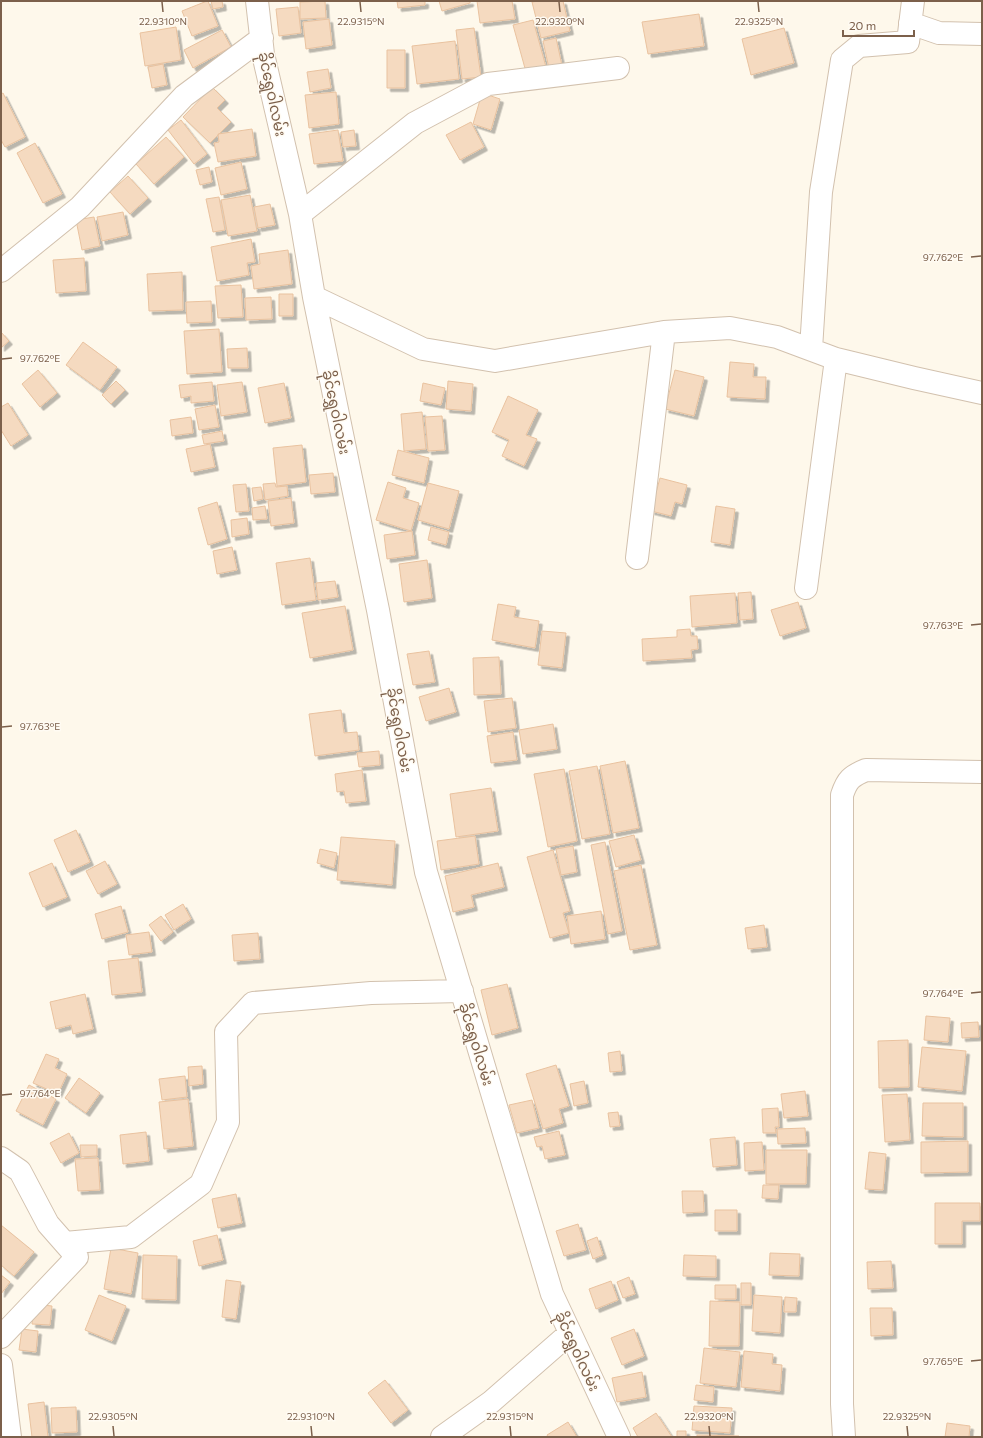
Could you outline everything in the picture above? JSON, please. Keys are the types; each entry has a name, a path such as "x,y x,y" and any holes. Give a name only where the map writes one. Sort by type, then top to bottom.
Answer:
{"street":[{"name":"ခိုင်ရွှေဝါလမ်း","path":"258,1 263,54 300,214 314,297 379,618 426,872 552,1294 619,1437"},
{"path":"811,349 821,192 842,60 859,46 908,42 913,1"},
{"path":"910,23 939,33 982,34"},
{"path":"1,271 80,207 184,96 262,38"},
{"path":"300,214 415,123 488,84 618,68"},
{"path":"314,297 423,349 495,361 664,332 730,328 777,337 836,359 982,393"},
{"path":"636,558 664,332"},
{"path":"806,588 836,359"},
{"path":"844,1437 842,1404 842,795 846,783 854,774 866,770 982,772"},
{"path":"65,1243 132,1237 201,1184 228,1122 226,1032 253,1003 371,993 462,992"},
{"path":"1,1158 20,1171 48,1224 77,1257 1,1337"},
{"path":"442,1437 491,1402 570,1333"},
{"path":"1,1365 10,1437"}],"building":[{"path":"207,1 218,26 192,36 182,11"},
{"path":"211,1 222,1 223,7 213,9"},
{"path":"325,1 326,18 300,19 300,2"},
{"path":"397,1 425,1 425,5 398,8"},
{"path":"439,1 470,1 470,3 442,11"},
{"path":"477,1 512,1 515,19 480,23"},
{"path":"563,1 570,31 541,38 532,2"},
{"path":"298,7 301,33 279,36 276,9"},
{"path":"699,14 704,46 648,54 642,22"},
{"path":"329,19 332,45 306,49 303,22"},
{"path":"533,20 546,67 526,72 513,25"},
{"path":"176,27 181,60 145,66 140,33"},
{"path":"474,28 481,77 462,79 456,30"},
{"path":"784,28 794,63 751,75 742,39"},
{"path":"222,30 231,47 193,68 184,50"},
{"path":"556,38 563,70 550,73 543,41"},
{"path":"455,41 459,79 417,84 412,46"},
{"path":"387,50 405,50 405,88 387,88"},
{"path":"163,64 167,85 152,88 148,67"},
{"path":"328,69 331,88 310,92 307,72"},
{"path":"212,87 225,100 217,108 231,122 210,143 183,117"},
{"path":"336,92 339,124 309,128 305,95"},
{"path":"3,93 25,137 5,147 1,140 1,94"},
{"path":"482,93 500,99 491,130 473,124"},
{"path":"181,120 207,154 194,164 168,130"},
{"path":"471,122 484,147 460,160 446,135"},
{"path":"252,129 256,156 218,162 214,143 219,142 218,134"},
{"path":"338,130 343,161 314,164 309,134"},
{"path":"354,130 356,146 343,147 341,132"},
{"path":"166,137 184,157 154,184 136,164"},
{"path":"35,143 62,194 43,203 17,153"},
{"path":"241,162 247,189 221,195 215,168"},
{"path":"209,167 212,182 200,185 196,170"},
{"path":"128,176 148,198 130,214 110,192"},
{"path":"250,195 257,231 228,236 221,200"},
{"path":"219,197 225,230 213,232 206,199"},
{"path":"270,204 275,225 258,228 254,207"},
{"path":"123,212 128,235 102,241 97,217"},
{"path":"94,217 100,246 82,250 76,220"},
{"path":"251,239 255,262 247,263 249,275 217,281 211,247"},
{"path":"288,250 292,284 254,289 251,266 260,264 259,254"},
{"path":"84,258 86,291 56,293 53,260"},
{"path":"182,272 183,310 149,311 147,274"},
{"path":"241,285 243,317 218,318 215,286"},
{"path":"279,294 293,294 293,316 279,316"},
{"path":"271,297 272,319 246,320 245,298"},
{"path":"211,301 212,322 187,323 186,302"},
{"path":"219,329 222,372 187,374 184,331"},
{"path":"1,332 9,341 1,348"},
{"path":"83,342 117,367 100,390 66,365"},
{"path":"247,348 248,368 228,368 227,349"},
{"path":"730,362 754,364 753,377 766,377 765,399 727,397"},
{"path":"38,370 57,393 40,407 22,384"},
{"path":"675,370 704,377 694,416 665,409"},
{"path":"116,381 125,390 111,404 102,395"},
{"path":"448,381 473,384 471,411 446,409"},
{"path":"212,382 214,401 191,403 191,396 181,398 179,385"},
{"path":"242,382 247,412 221,416 217,385"},
{"path":"284,383 291,418 265,423 258,388"},
{"path":"423,383 445,388 441,405 420,401"},
{"path":"508,396 538,410 526,435 537,439 524,466 502,456 509,440 492,432"},
{"path":"8,403 28,435 11,446 1,430 1,407"},
{"path":"215,405 219,427 199,430 195,409"},
{"path":"422,412 426,449 404,451 401,414"},
{"path":"442,416 445,450 428,451 425,417"},
{"path":"191,417 193,433 172,436 170,420"},
{"path":"222,431 224,441 204,444 202,435"},
{"path":"210,444 215,467 191,472 186,449"},
{"path":"302,445 306,482 277,486 273,448"},
{"path":"398,450 429,458 424,483 392,475"},
{"path":"333,473 335,492 311,494 309,475"},
{"path":"660,478 687,485 682,504 675,502 671,516 651,511"},
{"path":"388,482 406,488 403,498 419,503 411,531 376,520"},
{"path":"275,483 276,487 287,486 288,496 265,500 263,484"},
{"path":"428,483 459,491 449,529 418,520"},
{"path":"246,484 249,511 236,512 233,485"},
{"path":"261,487 263,499 254,501 252,488"},
{"path":"291,498 294,523 271,526 268,501"},
{"path":"217,502 227,539 208,545 198,508"},
{"path":"265,506 267,519 253,520 252,508"},
{"path":"716,506 735,509 730,545 711,542"},
{"path":"247,518 249,534 232,537 231,520"},
{"path":"431,527 449,532 446,545 428,540"},
{"path":"412,531 415,555 387,559 384,535"},
{"path":"232,547 237,570 217,574 213,551"},
{"path":"310,558 316,600 282,605 276,563"},
{"path":"427,560 432,598 404,602 399,564"},
{"path":"335,581 338,597 318,600 316,583"},
{"path":"751,592 753,619 740,620 738,593"},
{"path":"735,593 737,623 692,627 690,596"},
{"path":"798,602 806,628 780,636 771,610"},
{"path":"498,604 516,607 514,617 539,621 535,648 492,640"},
{"path":"345,606 353,650 310,658 302,613"},
{"path":"690,629 691,636 697,636 698,649 691,650 692,658 643,661 642,639 677,637 677,630"},
{"path":"542,631 566,633 562,668 538,665"},
{"path":"429,651 435,682 413,685 407,654"},
{"path":"499,657 501,694 474,695 473,658"},
{"path":"449,688 456,712 426,721 419,697"},
{"path":"512,698 516,728 488,732 484,701"},
{"path":"341,710 344,733 357,732 359,750 315,756 309,714"},
{"path":"553,724 557,749 523,754 519,730"},
{"path":"513,732 517,760 491,763 487,736"},
{"path":"379,751 380,765 359,767 357,753"},
{"path":"625,761 639,828 613,833 600,766"},
{"path":"597,766 610,834 582,839 569,771"},
{"path":"564,769 577,841 548,847 534,774"},
{"path":"362,770 366,801 346,803 344,791 337,792 335,774"},
{"path":"491,788 498,831 456,837 450,794"},
{"path":"76,830 90,862 68,872 54,840"},
{"path":"634,835 641,860 616,867 609,841"},
{"path":"475,836 479,864 441,870 437,841"},
{"path":"341,837 395,841 392,885 337,880"},
{"path":"605,842 622,931 608,934 591,845"},
{"path":"573,846 577,872 561,875 556,849"},
{"path":"320,849 337,853 334,868 317,863"},
{"path":"553,850 570,911 563,913 569,933 550,938 527,857"},
{"path":"105,861 117,884 98,894 86,871"},
{"path":"52,863 67,897 43,907 29,873"},
{"path":"498,863 504,887 471,895 474,907 453,912 445,876"},
{"path":"641,865 657,945 630,950 614,871"},
{"path":"183,904 191,919 174,930 165,915"},
{"path":"121,906 128,932 102,939 95,914"},
{"path":"601,911 605,939 571,944 567,916"},
{"path":"161,916 173,932 161,941 149,925"},
{"path":"764,925 767,947 748,949 745,928"},
{"path":"149,932 152,952 129,955 126,935"},
{"path":"258,933 260,959 234,961 232,935"},
{"path":"138,958 142,992 112,995 108,961"},
{"path":"507,984 518,1028 492,1035 481,990"},
{"path":"85,994 93,1029 73,1034 71,1025 56,1029 50,1002"},
{"path":"926,1016 950,1018 948,1042 924,1040"},
{"path":"978,1022 979,1037 962,1038 961,1023"},
{"path":"908,1040 909,1087 879,1088 878,1041"},
{"path":"922,1047 966,1051 962,1091 918,1087"},
{"path":"620,1051 622,1071 610,1072 608,1053"},
{"path":"46,1054 59,1059 55,1068 67,1074 58,1094 33,1083"},
{"path":"556,1065 569,1106 559,1109 563,1123 543,1129 526,1074"},
{"path":"202,1066 203,1084 189,1086 188,1067"},
{"path":"185,1076 187,1097 162,1100 159,1079"},
{"path":"79,1078 100,1093 86,1113 65,1098"},
{"path":"584,1081 588,1103 574,1106 570,1084"},
{"path":"29,1085 56,1099 43,1125 16,1111"},
{"path":"805,1091 808,1116 784,1118 781,1094"},
{"path":"907,1094 910,1140 885,1142 882,1095"},
{"path":"188,1099 193,1146 164,1149 159,1102"},
{"path":"532,1100 539,1128 517,1133 509,1105"},
{"path":"923,1103 963,1103 963,1137 922,1136"},
{"path":"778,1108 779,1127 775,1127 776,1133 763,1133 762,1109"},
{"path":"618,1112 620,1126 610,1127 608,1113"},
{"path":"805,1128 806,1143 778,1144 777,1129"},
{"path":"559,1131 565,1155 545,1159 542,1146 537,1147 534,1137"},
{"path":"146,1132 149,1161 123,1164 120,1135"},
{"path":"69,1133 79,1153 61,1163 50,1143"},
{"path":"735,1137 737,1165 713,1167 710,1139"},
{"path":"968,1141 968,1172 921,1173 921,1142"},
{"path":"762,1142 764,1170 745,1171 744,1143"},
{"path":"80,1145 97,1145 97,1156 81,1157"},
{"path":"766,1150 807,1150 806,1184 766,1184"},
{"path":"869,1152 886,1154 883,1190 865,1189"},
{"path":"98,1158 100,1190 78,1191 75,1159"},
{"path":"763,1185 779,1185 778,1199 762,1198"},
{"path":"682,1191 703,1191 704,1212 683,1213"},
{"path":"236,1194 242,1223 218,1228 212,1199"},
{"path":"935,1203 980,1203 980,1221 962,1221 962,1244 935,1244"},
{"path":"715,1210 737,1210 737,1231 715,1231"},
{"path":"578,1224 586,1250 564,1256 556,1231"},
{"path":"1,1225 34,1252 14,1276 1,1265"},
{"path":"217,1235 223,1260 199,1266 193,1241"},
{"path":"597,1237 603,1255 593,1259 587,1241"},
{"path":"111,1248 138,1253 131,1294 104,1289"},
{"path":"770,1253 800,1254 799,1276 769,1275"},
{"path":"143,1255 177,1256 176,1300 142,1299"},
{"path":"684,1255 716,1256 716,1277 683,1276"},
{"path":"891,1261 893,1288 868,1289 867,1262"},
{"path":"1,1275 10,1282 1,1294"},
{"path":"629,1277 635,1294 623,1298 617,1282"},
{"path":"226,1280 241,1282 236,1319 222,1317"},
{"path":"611,1281 618,1300 596,1309 589,1289"},
{"path":"741,1283 751,1283 751,1305 741,1305"},
{"path":"715,1285 736,1285 736,1299 715,1299"},
{"path":"99,1295 126,1306 112,1341 85,1330"},
{"path":"754,1295 782,1297 780,1333 752,1331"},
{"path":"785,1297 797,1298 796,1312 784,1312"},
{"path":"710,1301 740,1302 739,1346 709,1346"},
{"path":"34,1304 52,1306 50,1325 32,1324"},
{"path":"870,1308 892,1308 893,1335 871,1336"},
{"path":"22,1329 38,1331 36,1352 19,1350"},
{"path":"634,1329 644,1356 622,1365 611,1338"},
{"path":"704,1348 740,1352 736,1387 700,1383"},
{"path":"744,1351 773,1354 772,1364 782,1365 780,1391 741,1387"},
{"path":"642,1372 646,1397 617,1402 612,1378"},
{"path":"385,1380 408,1410 391,1423 368,1393"},
{"path":"696,1385 714,1387 713,1402 694,1400"},
{"path":"44,1402 48,1437 32,1437 28,1404"},
{"path":"694,1406 732,1408 730,1433 692,1430"},
{"path":"76,1407 77,1432 52,1433 51,1408"},
{"path":"656,1413 672,1437 638,1437 633,1428"},
{"path":"568,1422 577,1437 548,1437 547,1435"},
{"path":"947,1423 970,1426 969,1437 945,1437"},
{"path":"677,1431 686,1431 686,1437 677,1437"},
{"path":"697,1435 739,1436 739,1437 697,1437"}]}
